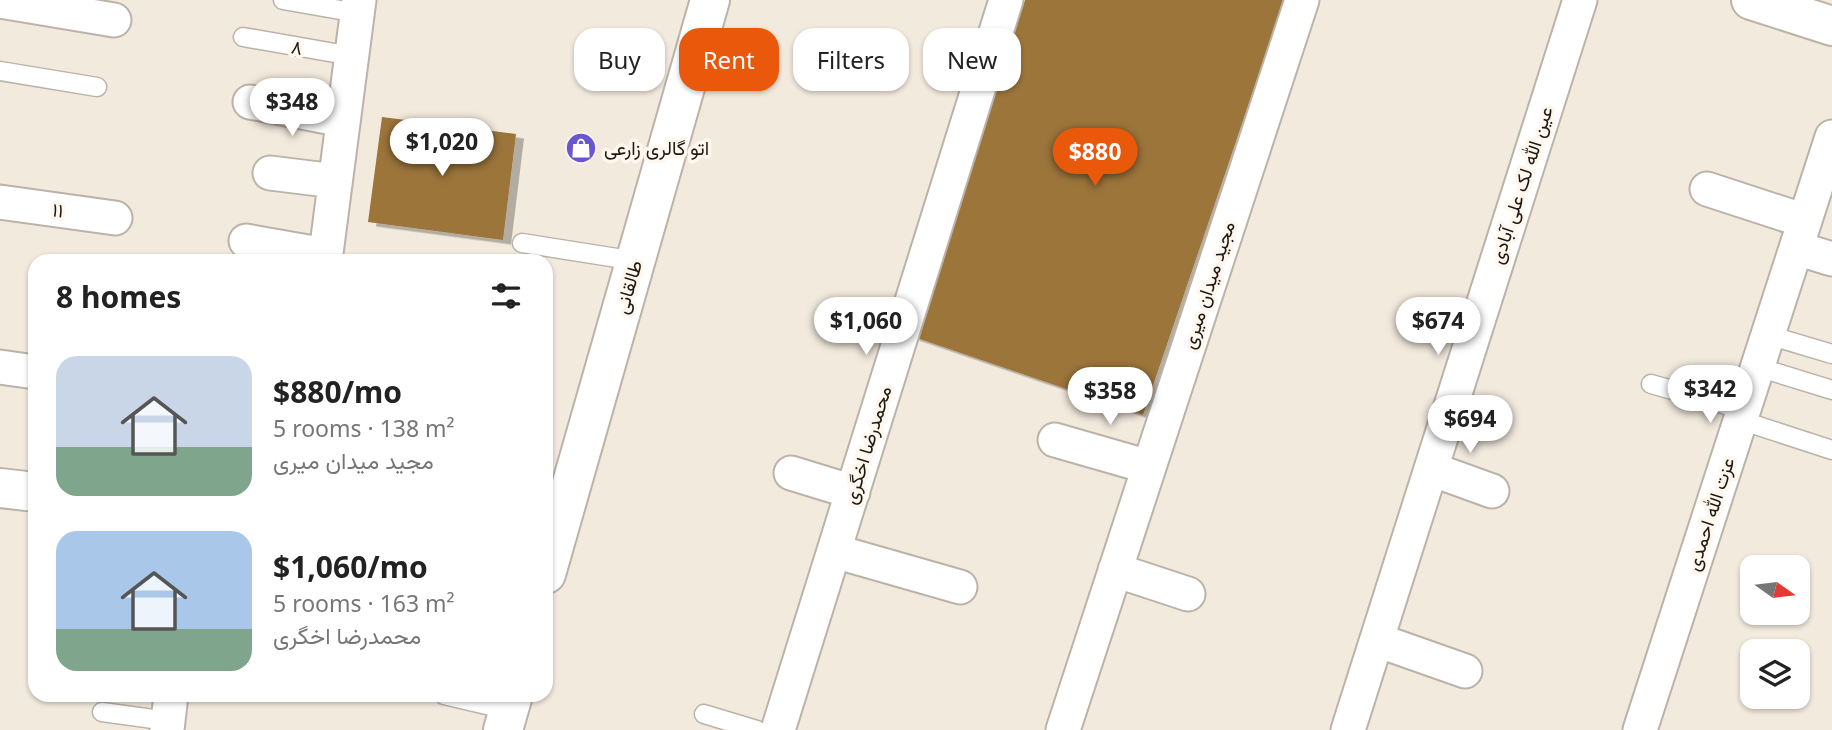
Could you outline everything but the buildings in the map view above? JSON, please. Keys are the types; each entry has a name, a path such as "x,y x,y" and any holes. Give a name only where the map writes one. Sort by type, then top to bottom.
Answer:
{"street":[{"name":"طالقانی","path":"553,546 710,0"},
{"name":"محمدرضا اخگری","path":"778,730 1006,0"},
{"name":"مجید میدان میری","path":"1063,730 1301,0"},
{"name":"عین الله لک علی آبادی","path":"1348,730 1580,0"},
{"path":"1751,0 1832,26"},
{"path":"0,1 114,20"},
{"path":"326,254 358,7"},
{"path":"250,102 343,120"},
{"name":"عزت الله احمدی","path":"1640,730 1832,137"},
{"path":"270,173 335,181"},
{"path":"1707,189 1800,234 1832,259"},
{"name":"۱۱","path":"0,202 115,218"},
{"path":"246,241 306,254"},
{"path":"0,367 28,371"},
{"path":"1055,440 1149,467"},
{"path":"1431,469 1492,491"},
{"path":"791,473 853,492"},
{"path":"0,488 28,491"},
{"path":"834,551 960,587"},
{"path":"1115,570 1188,594"},
{"path":"1377,640 1465,671"}],"lane":[{"path":"283,0 358,7"},
{"name":"۸","path":"243,37 352,56"},
{"path":"0,71 97,87"},
{"path":"522,243 635,261"},
{"path":"1768,335 1832,354"},
{"path":"1758,367 1832,390"},
{"path":"1650,384 1742,415 1832,450"},
{"path":"472,702 508,711"},
{"path":"102,712 169,715"},
{"path":"704,714 757,730"}],"place":[{"name":"اتو گالری زارعی","path":"581,148"}]}
